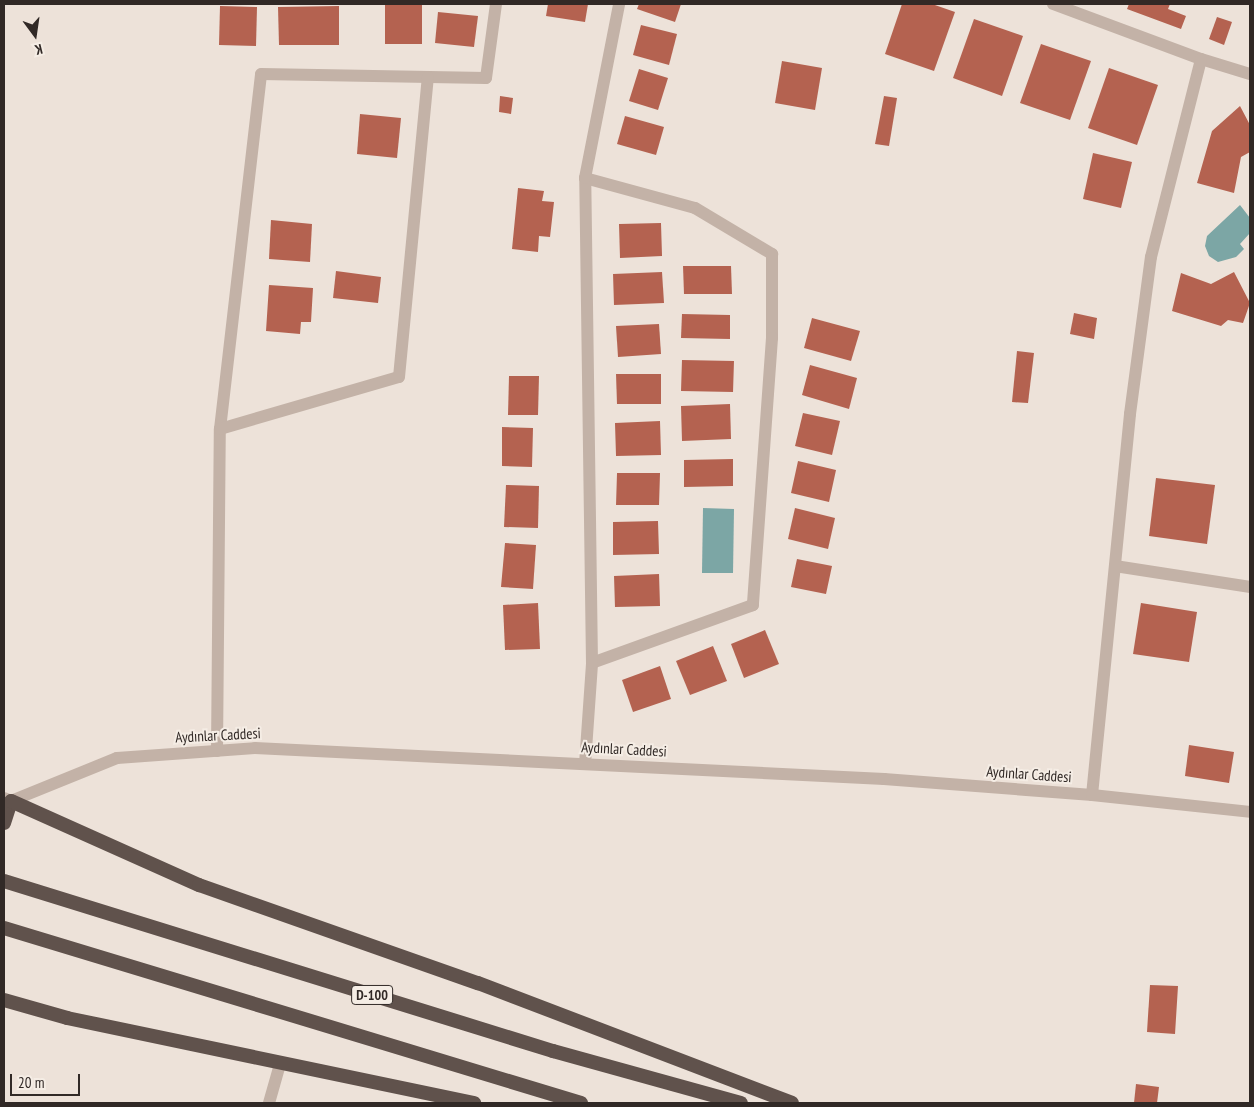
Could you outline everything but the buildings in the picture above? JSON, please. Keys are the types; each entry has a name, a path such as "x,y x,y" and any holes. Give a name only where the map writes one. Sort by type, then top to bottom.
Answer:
{"highway":[{"path":"4,823 7,799 199,885 478,983 792,1103"},
{"name":"D-100","path":"4,882 553,1051 741,1103"},
{"path":"4,928 581,1103"},
{"path":"4,1000 68,1018 280,1064 474,1103"}],"street":[{"path":"217,751 220,429 261,74 486,78 496,4"},
{"path":"585,764 592,663 584,178 620,4"},
{"path":"1053,4 1201,59 1250,74"},
{"path":"1092,795 1130,414 1152,257 1201,59"},
{"path":"220,429 399,377 428,77"},
{"path":"584,178 695,208 772,254 772,338 753,605 592,663"},
{"path":"1115,566 1250,587"},
{"name":"Aydınlar Caddesi","path":"7,799 117,758 255,748 884,779 1092,795 1250,812"},
{"path":"269,1103 280,1064"}],"water":[{"path":"1240,205 1250,218 1250,233 1240,244 1244,249 1236,257 1218,262 1209,256 1205,246 1207,236"},
{"path":"703,508 734,509 733,573 702,573"}]}
